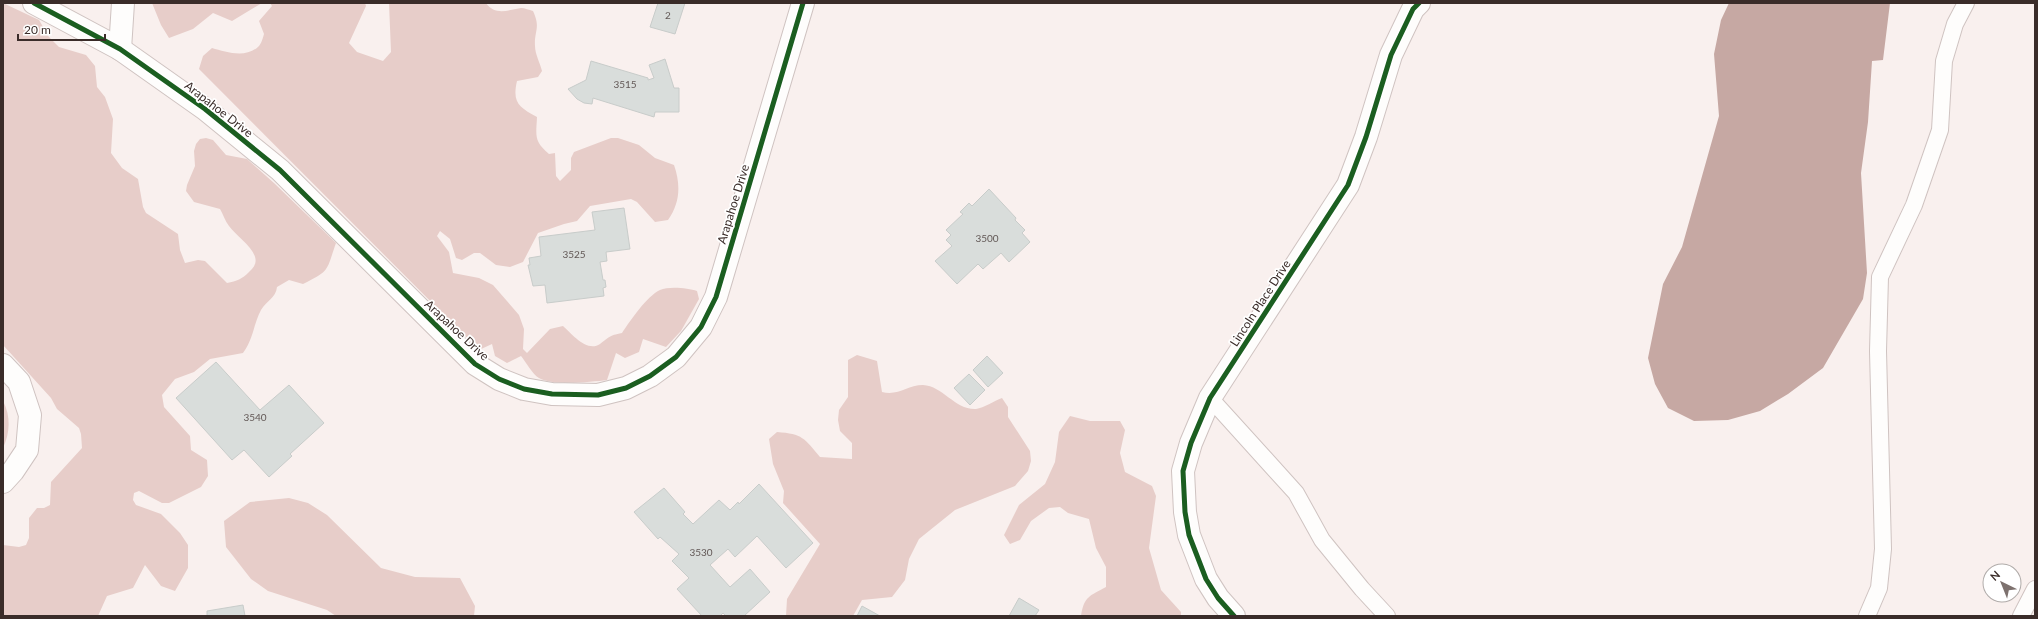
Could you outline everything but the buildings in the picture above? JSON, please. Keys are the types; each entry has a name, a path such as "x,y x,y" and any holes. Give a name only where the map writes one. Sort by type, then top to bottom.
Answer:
{"street":[{"name":"Arapahoe Drive","path":"34,3 120,49 205,109 280,170 475,364 499,379 524,389 552,394 598,395 626,388 650,376 676,357 702,327 716,297 803,3"},
{"path":"120,49 123,3"},
{"name":"Lincoln Place Drive","path":"1234,616 1218,598 1206,579 1189,535 1184,512 1183,470 1191,443 1210,398 1348,185 1366,137 1390,55 1414,5"},
{"path":"3,365 19,382 30,415 27,450 13,471 3,482"}],"lane":[{"path":"1867,616 1879,588 1883,549 1878,351 1880,277 1914,205 1940,130 1944,61 1955,24 1966,3"},
{"path":"1210,398 1296,493 1322,540 1386,616"},
{"path":"2021,616 2035,589"}],"shaded area":[{"path":"3,3 39,20 49,37 59,47 86,55 95,66 97,87 105,97 113,119 111,153 122,168 138,179 143,207 146,213 178,234 180,250 185,263 198,260 205,261 227,283 244,276 254,266 256,260 250,248 228,224 220,209 194,202 186,191 195,166 194,151 196,144 200,139 206,138 213,140 226,155 247,159 336,243 329,265 319,276 303,284 289,280 277,287 273,297 261,310 247,347 243,353 210,359 194,372 175,379 162,395 164,407 190,436 191,450 207,460 208,476 201,487 169,503 162,503 139,491 134,493 133,500 136,505 161,514 180,533 188,545 188,568 175,591 161,586 145,565 133,588 107,596 98,616 3,616 3,545 19,547 26,545 29,538 29,518 37,508 44,508 50,505 51,482 82,448 79,428 57,409 51,398 3,345"},
{"path":"152,3 262,3 232,21 213,13 193,29 169,38 161,25"},
{"path":"270,3 365,3 366,6 349,43 357,52 383,61 391,52 389,3 486,3 493,10 498,11 521,8 533,11 537,22 535,49 542,71 538,77 517,81 515,94 518,104 537,117 536,134 538,142 549,154 555,153 556,176 560,181 571,170 571,158 574,152 611,138 618,138 639,145 655,158 674,165 678,180 678,194 675,207 668,220 655,222 637,202 631,199 590,206 577,221 538,233 523,262 510,267 496,265 480,253 474,253 462,260 456,258 450,239 440,231 437,236 449,252 453,273 479,278 493,285 519,315 524,329 523,349 527,353 550,329 563,326 585,344 595,346 600,344 614,335 622,333 639,309 655,293 668,288 684,288 697,291 699,299 681,331 666,347 643,339 639,352 625,358 616,353 607,380 591,382 562,383 545,380 534,374 521,356 507,363 495,356 492,344 479,350 199,69 203,56 212,48 230,53 242,53 254,50 259,46 264,34 259,21 272,6"},
{"path":"1729,3 1890,3 1883,60 1872,61 1868,122 1861,173 1867,273 1863,299 1823,368 1788,394 1760,411 1728,420 1694,421 1668,408 1655,384 1648,358 1663,284 1682,247 1719,116 1714,54 1721,20"},
{"path":"857,355 877,361 882,392 898,392 917,385 930,386 962,406 976,409 1002,398 1008,407 1008,417 1030,451 1031,461 1028,471 1015,486 955,510 919,539 909,559 905,580 892,597 862,600 853,616 786,616 787,599 820,544 783,503 784,491 773,464 769,439 777,432 792,434 806,441 820,457 852,459 852,443 840,431 838,420 839,410 848,397 848,360"},
{"path":"3,401 6,407 9,424 3,448"},
{"path":"1070,416 1090,421 1120,421 1125,430 1120,453 1125,472 1152,486 1156,496 1149,548 1161,590 1181,612 1181,616 1081,616 1086,600 1106,587 1106,567 1096,548 1089,519 1068,513 1060,507 1049,508 1031,521 1020,540 1010,544 1004,535 1019,505 1045,484 1055,462 1059,432"},
{"path":"289,498 308,503 327,515 381,568 415,577 460,578 475,606 474,616 336,616 327,610 268,591 251,579 226,547 224,521 250,502"}],"cycle path":[{"path":"34,3 120,49 205,109 280,170 475,364 499,379 524,389 552,394 598,395 626,388 650,376 676,357 701,327 716,297 803,3"},
{"path":"1234,616 1218,598 1206,579 1189,535 1185,512 1183,471 1191,443 1210,398 1348,185 1366,137 1391,55 1413,9 1419,3"}]}
